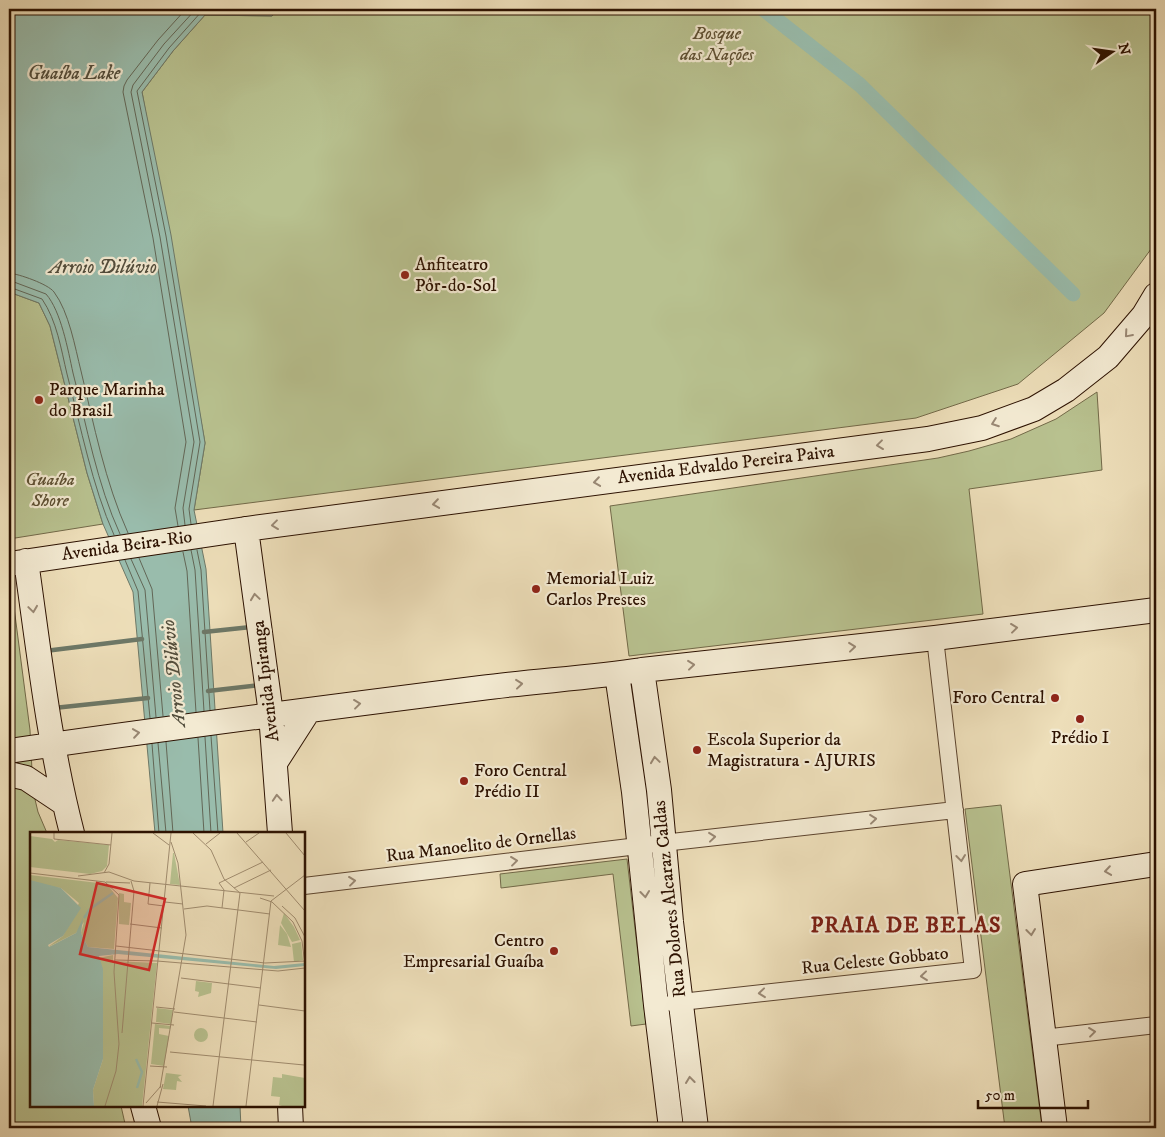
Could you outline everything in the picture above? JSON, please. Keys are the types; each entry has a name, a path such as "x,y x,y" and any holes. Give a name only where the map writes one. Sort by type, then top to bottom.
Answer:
{"main road":[{"name":"Avenida Edvaldo Pereira Paiva","path":"246,529 928,439 982,428 1034,409 1066,390 1108,357 1144,315 1156,295"},
{"name":"Avenida Beira-Rio","path":"18,562 246,529"},
{"name":"Avenida Ipiranga","path":"246,529 271,714 280,832"},
{"path":"18,562 52,744 72,832"},
{"path":"9,751 271,714 483,688 935,638 1156,610"},
{"name":"Rua Dolores Alcaraz Caldas","path":"642,670 659,790 680,1002 696,1128"},
{"name":"Rua Dolores Alcaraz Caldas","path":"617,674 634,792 671,1128"},
{"path":"275,763 309,710"},
{"path":"9,774 26,778 65,804"},
{"path":"634,792 659,790"},
{"path":"1055,1128 1025,884 1156,864"},
{"path":"143,1107 149,1128"},
{"path":"290,1107 291,1128"}],"street":[{"path":"664,843 955,810 935,638"},
{"name":"Rua Celeste Gobbato","path":"656,1005 973,970 955,810"},
{"name":"Rua Manoelito de Ornellas","path":"305,886 664,843"},
{"path":"1043,1038 1156,1025"}],"green space":[{"name":"Bosque das Nações","path":"279,9 1156,9 1156,239 1154,245 1104,313 1018,384 916,418 194,510 205,443 142,92 173,51 205,15 272,16"},
{"name":"Parque Marinha do Brasil","path":"9,292 39,303 50,326 87,473 103,524 9,539"},
{"path":"1097,392 1102,470 969,489 983,614 629,656 610,506 938,458 969,451 1011,439 1056,419"},
{"path":"9,569 30,730 33,791 38,812 47,832 30,832 30,1107 121,1107 126,1128 9,1128"},
{"path":"1001,805 1042,1127 1005,1128 965,809"},
{"path":"627,859 646,1024 631,1026 613,874 501,888 500,874"}],"water":[{"name":"Arroio Dilúvio","path":"9,9 279,9 272,16 205,15 173,51 142,92 171,235 205,443 194,510 206,569 223,832 155,832 133,592 103,524 87,473 50,326 39,303 9,292"},
{"path":"188,1107 240,1107 241,1128 192,1128"}],"waterway":[{"path":"763,9 860,85 1073,294"},
{"path":"204,632 251,627"},
{"path":"45,651 142,639"},
{"path":"208,691 260,685"},
{"path":"54,708 148,698"}],"place":[{"name":"Anfiteatro Pôr-do-Sol","path":"405,275"},
{"name":"Parque Marinha do Brasil","path":"39,400"},
{"name":"Memorial Luiz Carlos Prestes","path":"536,589"},
{"name":"Foro Central","path":"1055,698"},
{"name":"Prédio I","path":"1080,719"},
{"name":"Escola Superior da Magistratura - AJURIS","path":"697,750"},
{"name":"Foro Central Prédio II","path":"464,781"},
{"name":"Centro Empresarial Guaíba","path":"554,951"}],"district":[{"name":"PRAIA DE BELAS","path":"906,925"}],"water label":[{"name":"Guaíba Lake","path":"74,73"}],"park label":[{"name":"Guaíba Shore","path":"50,490"}]}
